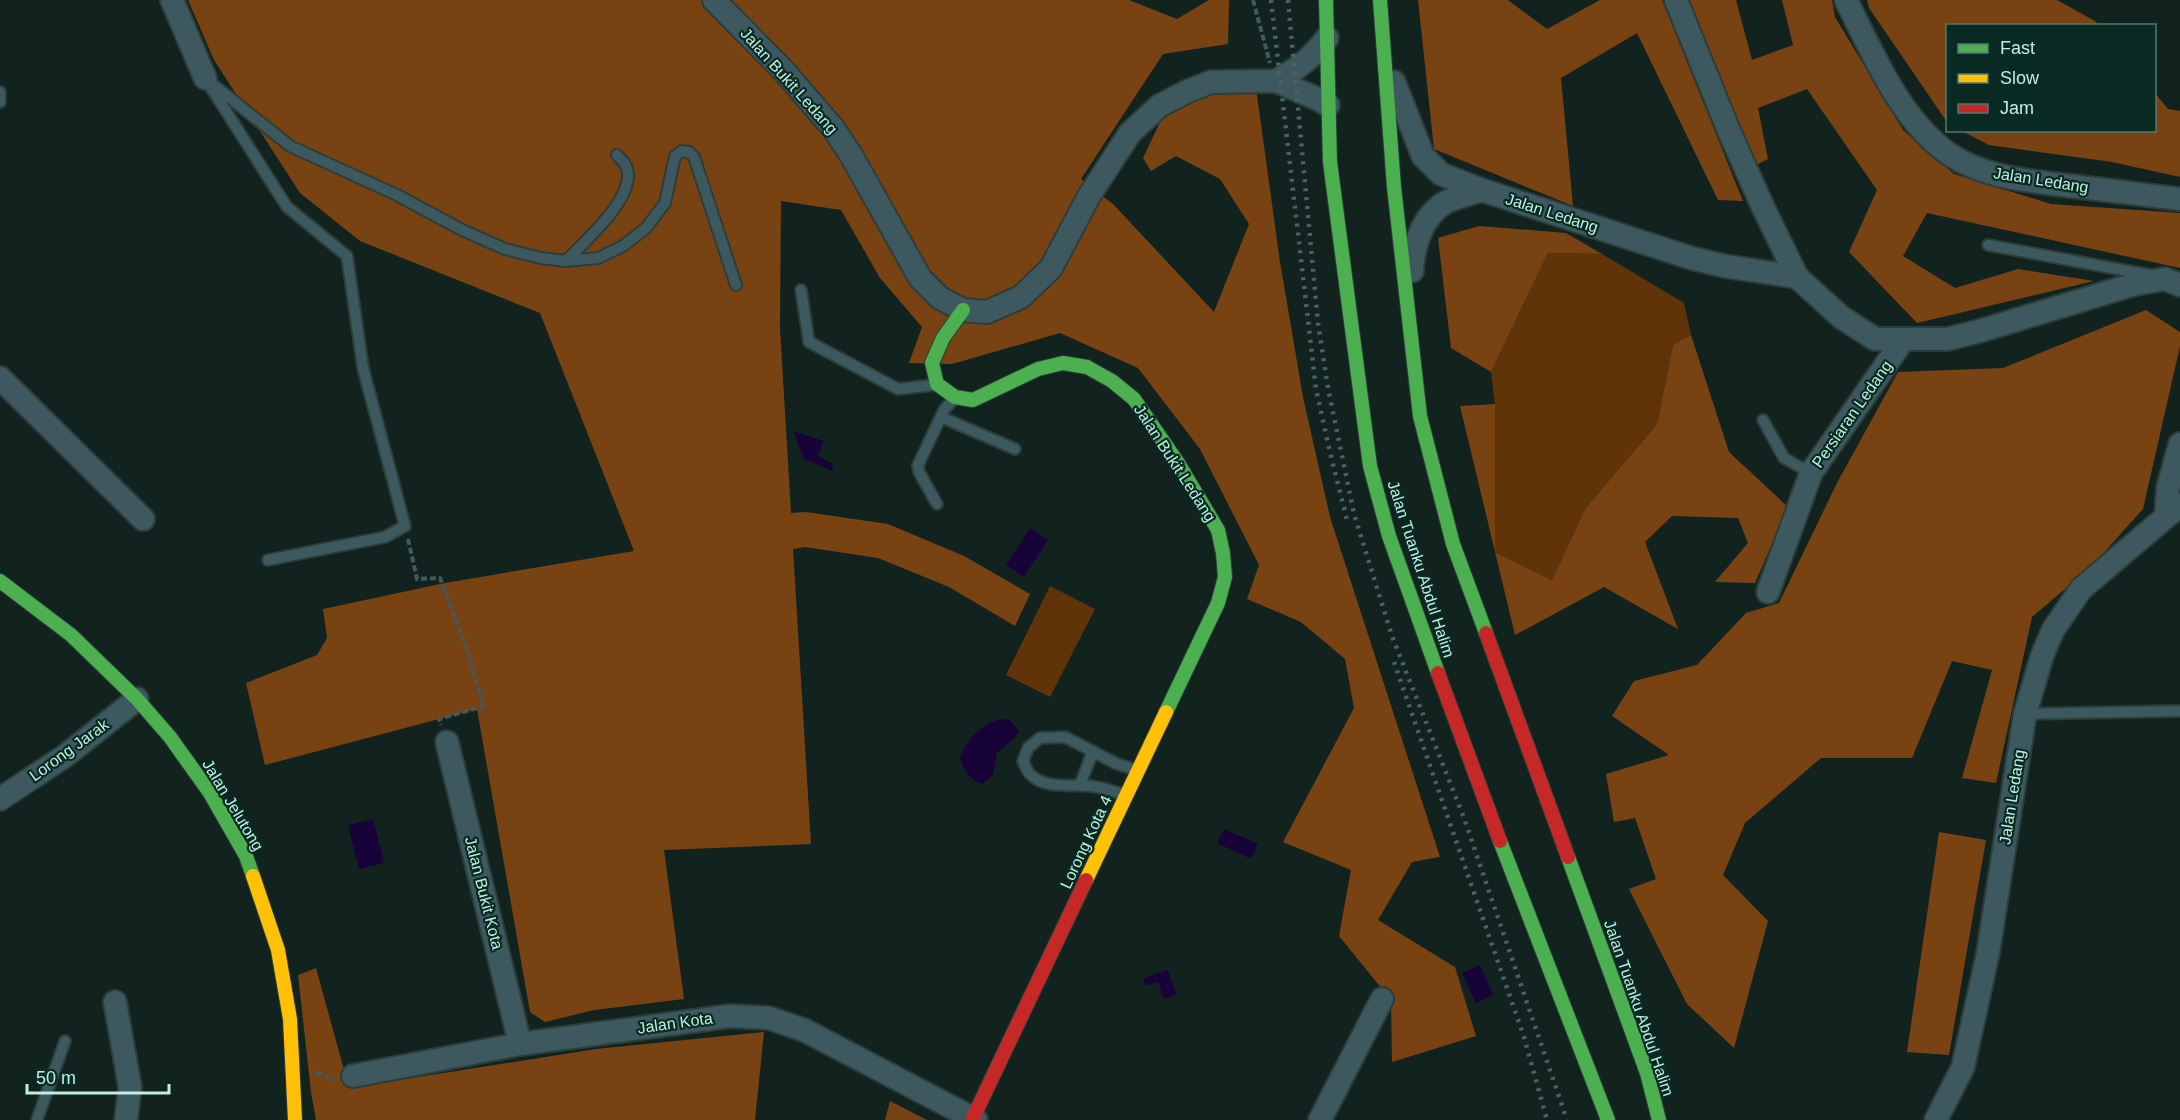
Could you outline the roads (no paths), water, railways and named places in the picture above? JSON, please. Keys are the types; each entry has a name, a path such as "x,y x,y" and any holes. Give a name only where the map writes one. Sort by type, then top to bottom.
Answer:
{"main road":[{"name":"Jalan Tuanku Abdul Halim","path":"1326,0 1330,162 1370,466 1389,536 1412,604 1608,1120"},
{"name":"Jalan Tuanku Abdul Halim","path":"1380,0 1394,187 1420,416 1453,544 1647,1073 1659,1120"},
{"path":"955,397 937,384 932,363 963,310"},
{"name":"Jalan Bukit Ledang","path":"955,397 973,400 1038,369 1063,363 1086,367 1112,381 1134,399 1178,463 1218,530 1225,577"},
{"name":"Lorong Kota 4","path":"974,1119 1218,603 1225,577"},
{"name":"Jalan Jelutong","path":"0,581 71,636 137,699 170,737 210,793 246,856 278,950 290,1019 295,1120"},
{"path":"1647,1073 1671,1120"}],"street":[{"path":"172,0 206,78"},
{"name":"Jalan Bukit Ledang","path":"714,0 783,69 833,128 851,155 920,278 940,298 963,310"},
{"path":"1676,0 1739,153 1797,277 1841,317 1875,339 1948,339 2135,284 2173,282"},
{"name":"Jalan Ledang","path":"1846,0 1880,68 1903,105 1924,131 1948,154 1969,166 2023,180 2180,199"},
{"name":"Jalan Ledang","path":"1384,36 1394,83 1423,156 1441,174 1482,190 1691,258 1724,266 1797,277"},
{"path":"1276,81 1300,67 1327,38"},
{"path":"963,310 987,312 1021,297 1051,268 1089,195 1130,133 1159,106 1211,82 1276,81 1328,105"},
{"path":"1410,331 1412,253 1425,224 1436,209 1448,201 1482,190"},
{"name":"Persiaran Ledang","path":"1768,592 1811,473 1903,340"},
{"path":"0,378 143,519"},
{"name":"Jalan Ledang","path":"1936,1120 1963,1067 1988,953 2025,714 2042,656 2053,630 2081,589 2173,510 2168,488 2180,444"},
{"name":"Lorong Jarak","path":"0,799 65,756 137,699"},
{"name":"Jalan Bukit Kota","path":"447,742 520,1044"},
{"path":"1320,1120 1382,999"},
{"path":"115,1002 130,1087 126,1120"},
{"name":"Jalan Kota","path":"346,1079 520,1044 730,1016 769,1018 804,1030 974,1119"}],"lane":[{"path":"206,78 290,146 397,195 462,230 505,249 541,258 566,261 598,258 622,246 646,228 665,203 675,156 682,151 689,152 694,157 736,285"},
{"path":"206,78 287,207 347,256 363,368 405,526 385,537 268,560"},
{"path":"0,92 0,102"},
{"path":"566,261 611,212 622,196 627,184 628,173 625,163 617,155"},
{"path":"1988,245 2173,282"},
{"path":"801,290 809,342 898,389 937,384"},
{"path":"937,504 918,468 944,410 955,397"},
{"path":"941,417 1015,449"},
{"path":"1763,420 1784,458 1811,473"},
{"path":"2025,714 2180,711"},
{"path":"1126,795 1094,786 1062,787 1046,782 1030,774 1023,761 1028,748 1040,738 1065,737 1117,764 1138,771"},
{"path":"1080,785 1093,752"},
{"path":"37,1120 65,1041"}],"railway":[{"path":"1271,0 1316,389 1347,520"},
{"path":"1288,0 1318,323 1328,388 1354,514 1392,636 1464,818 1567,1120"},
{"path":"1394,662 1524,1037 1547,1120"}]}
